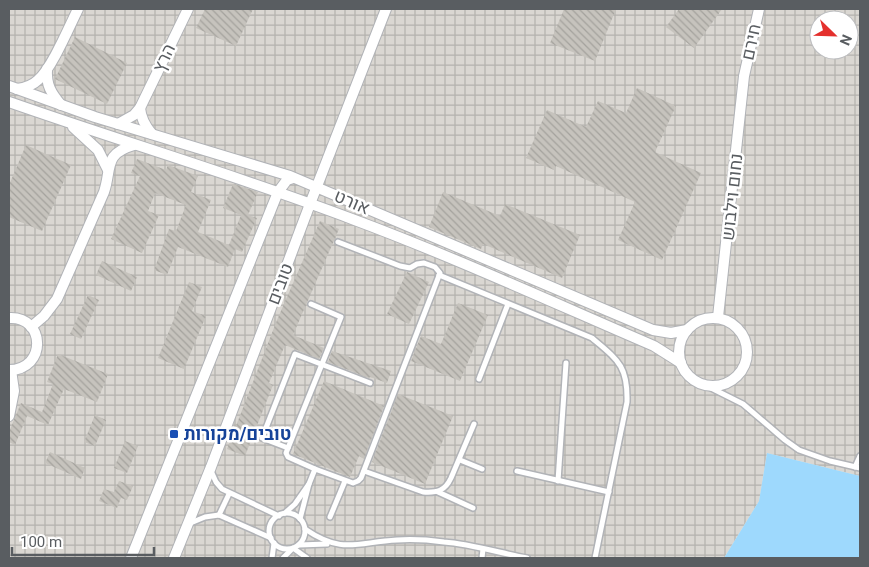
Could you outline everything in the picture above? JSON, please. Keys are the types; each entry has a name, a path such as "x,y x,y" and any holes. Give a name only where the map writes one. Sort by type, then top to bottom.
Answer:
{"street":[{"path":"13,88 33,84 40,79 48,68 78,9"},
{"name":"הרץ","path":"118,124 134,116 140,108 188,9"},
{"name":"טובים","path":"174,558 211,467 386,9"},
{"name":"חירם","path":"744,76 759,9"},
{"path":"48,68 46,80 49,89 62,106"},
{"name":"נחום וילבוש","path":"718,317 744,76"},
{"name":"אורט","path":"13,88 118,124 267,168 653,330 671,333 687,330"},
{"name":"אורט","path":"9,102 278,192 429,249 659,348 682,363"},
{"path":"140,108 146,127 152,134"},
{"path":"68,123 98,150 108,170"},
{"path":"32,327 44,316 57,299 104,192 107,184 108,170 114,155 119,150 134,145"},
{"name":"טובים","path":"131,558 278,192 287,180 293,178"},
{"path":"718,317 728,320 744,336 748,346 748,357 744,368 733,380 718,386 707,386 688,376 679,357 680,346 687,330 697,321 718,317"},
{"path":"9,318 22,319 32,327 36,336 36,353 26,366 10,370 14,391 9,416"}],"lane":[{"path":"311,304 341,317 286,454 288,457 345,481 358,481 364,471 439,275 439,270 424,263 410,268 400,266 338,242"},
{"path":"439,275 592,338 621,365 628,383 628,402 595,558"},
{"path":"479,379 508,304"},
{"path":"288,448 262,438 295,354 370,383"},
{"path":"558,481 566,363"},
{"path":"707,386 743,404 799,450 858,468 860,456"},
{"path":"438,492 447,486 460,460 474,424"},
{"path":"460,460 482,469"},
{"path":"211,467 216,482 229,494 281,515 295,515 300,519 305,529 305,535 296,547 283,558"},
{"path":"300,519 315,468"},
{"path":"364,471 423,492 438,492 473,508"},
{"path":"517,471 608,492"},
{"path":"330,517 345,481"},
{"path":"272,558 273,540 270,530 271,524 295,504 309,484"},
{"path":"219,515 229,494"},
{"path":"188,524 205,517 219,515 273,540 281,548 333,544 348,546 398,540 446,542 527,558"},
{"path":"305,529 333,544"},
{"path":"296,547 307,558"},
{"path":"482,558 483,549"}],"shaded area":[{"path":"9,9 860,9 860,476 767,453 759,501 724,558 9,558"}],"water":[{"path":"767,453 860,476 860,558 724,558 759,501"}],"building":[{"path":"205,9 253,9 236,46 196,28"},
{"path":"564,9 616,9 595,61 550,43"},
{"path":"679,9 722,9 694,48 666,27"},
{"path":"75,37 127,63 107,104 55,79"},
{"path":"637,88 676,106 655,152 701,173 662,260 618,240 635,202 556,166 554,170 526,158 547,110 586,127 598,101 626,113"},
{"path":"26,145 71,165 42,231 9,217 9,185"},
{"path":"137,159 166,170 168,165 198,176 191,192 211,200 198,232 229,245 241,215 223,208 233,184 258,192 248,215 257,218 242,252 235,249 228,267 178,247 167,275 154,270 169,229 176,231 186,205 155,193 148,211 159,215 142,253 111,239 140,176 131,173"},
{"path":"443,192 500,216 505,204 580,235 562,278 483,244 481,249 429,227"},
{"path":"320,221 339,229 293,335 324,348 319,359 285,345 269,383 273,385 245,456 227,449 277,320"},
{"path":"102,261 137,277 131,291 96,275"},
{"path":"407,272 429,282 409,324 387,314"},
{"path":"189,282 202,287 192,311 206,316 184,369 158,358"},
{"path":"88,295 99,300 81,339 70,334"},
{"path":"458,303 488,315 460,381 411,361 421,336 441,344"},
{"path":"332,351 391,371 387,383 328,362"},
{"path":"58,354 108,374 97,402 64,389 48,425 27,416 15,445 9,442 9,432 21,403 42,412 53,384 47,382"},
{"path":"324,381 384,406 364,459 359,456 350,477 293,454"},
{"path":"398,394 453,416 425,484 372,462"},
{"path":"95,415 106,420 95,446 84,442"},
{"path":"125,441 138,446 127,473 114,468"},
{"path":"50,452 85,468 81,479 45,463"},
{"path":"119,481 133,486 127,500 121,498 117,508 99,501 104,489 114,492"}],"place":[{"name":"טובים/מקורות","path":"174,434"}]}
